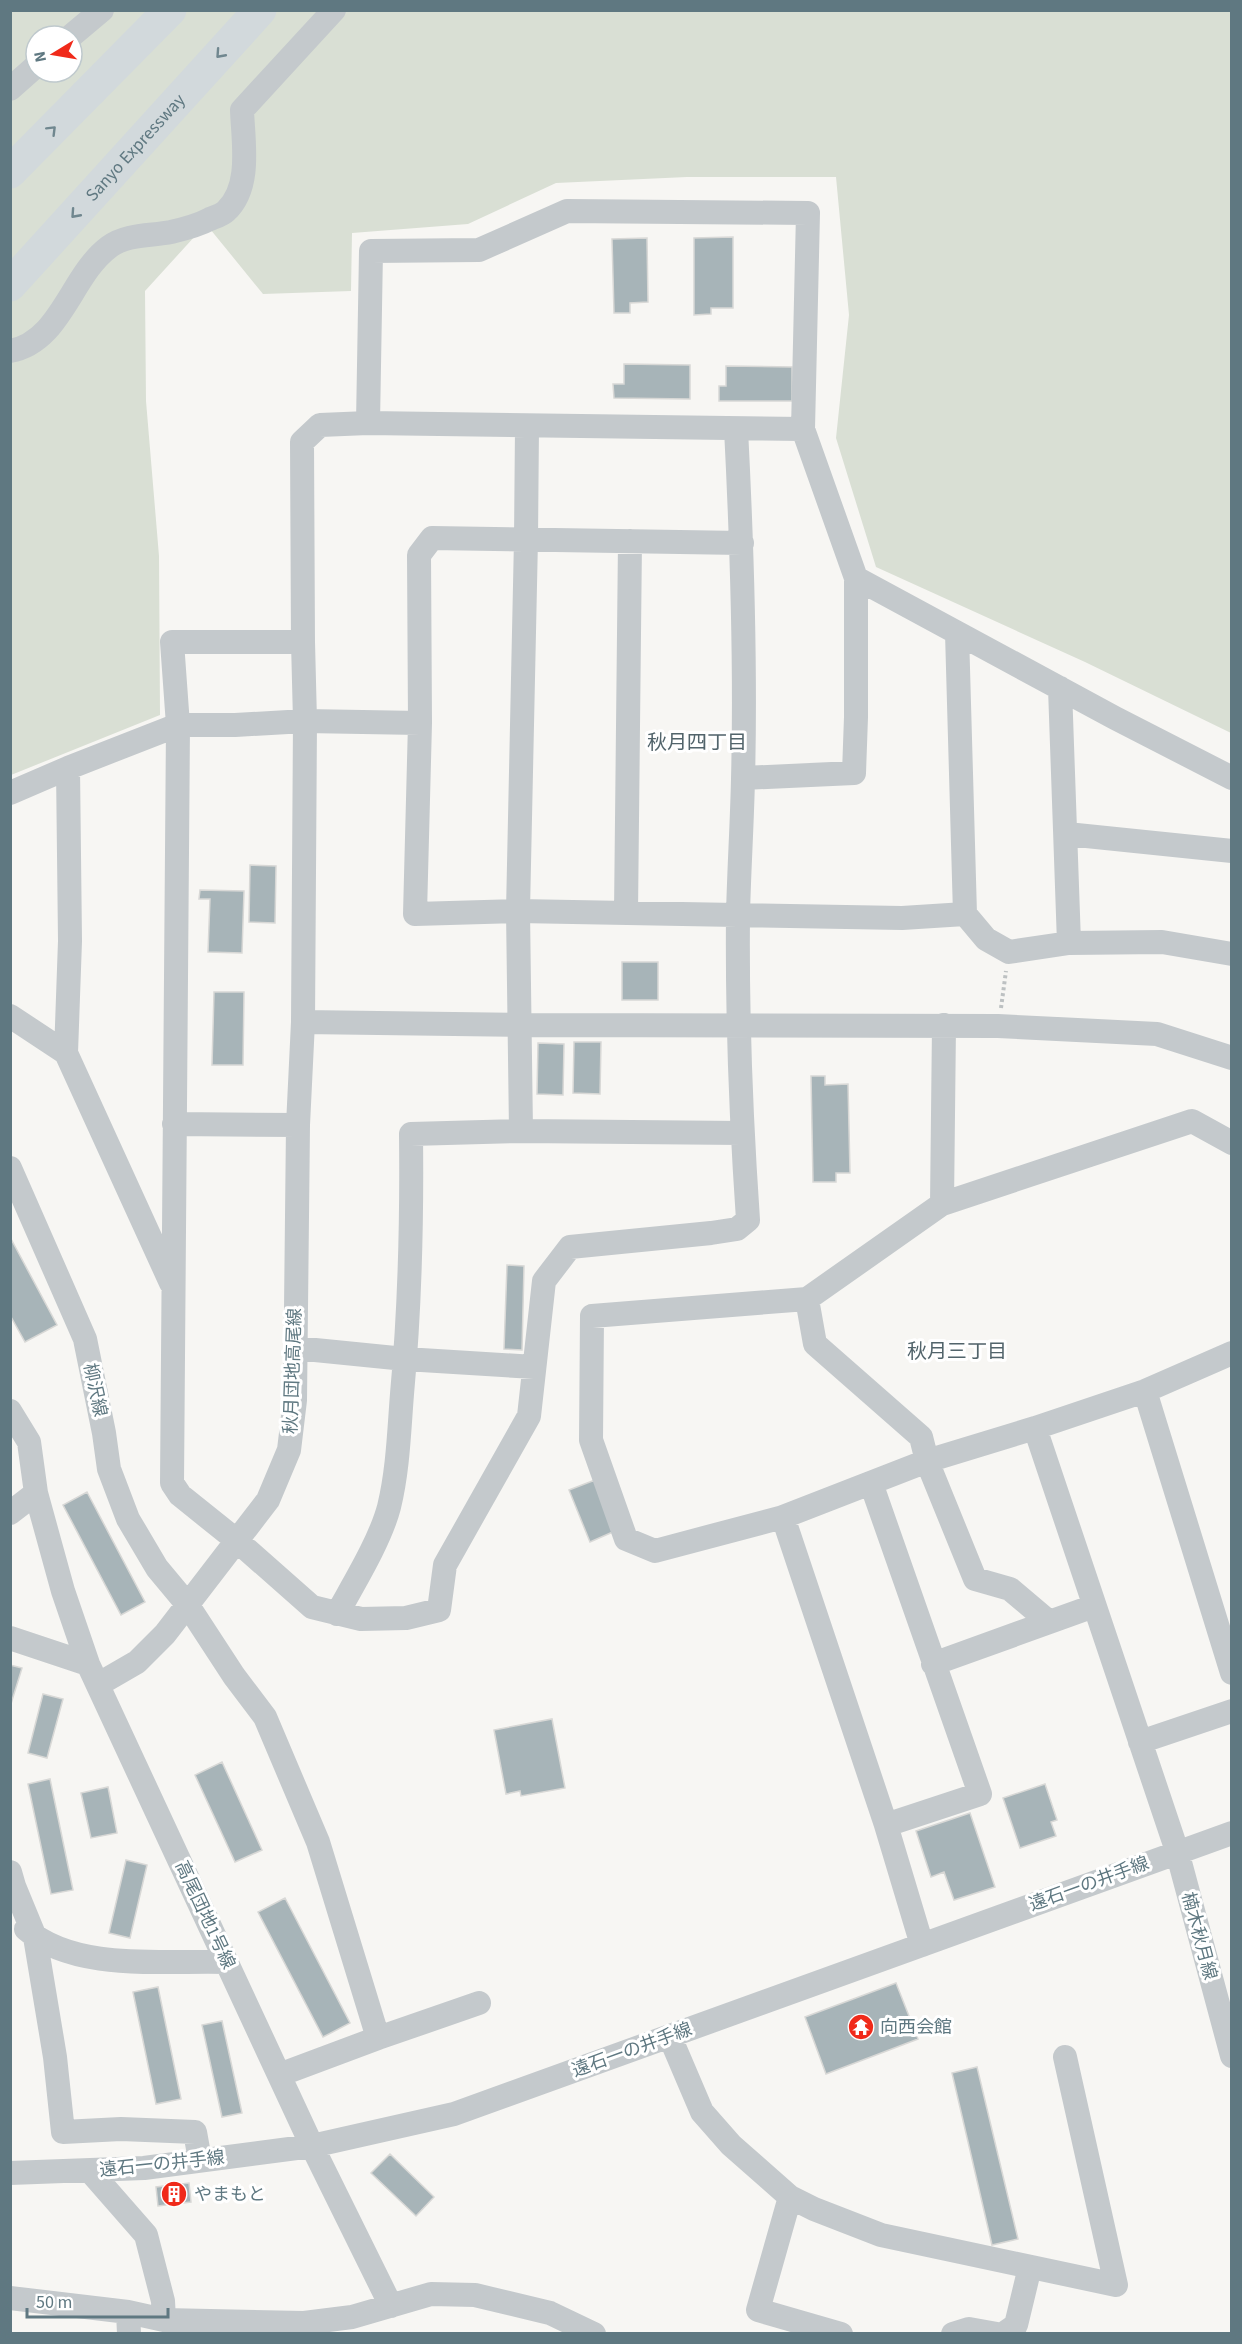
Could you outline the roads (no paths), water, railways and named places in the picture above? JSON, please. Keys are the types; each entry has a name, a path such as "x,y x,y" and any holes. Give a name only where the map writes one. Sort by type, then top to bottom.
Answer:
{"highway":[{"path":"10,172 170,10"},
{"name":"Sanyo Expressway","path":"10,285 260,10"}],"street":[{"path":"84,26 102,10"},
{"path":"10,351 21,349 35,341 51,324 90,267 108,248 120,240 199,225 225,212 238,194 244,169 242,110 334,10"},
{"path":"10,89 24,77"},
{"path":"368,423 371,251 479,250 567,211 808,213 803,429 856,578 854,773 743,778"},
{"name":"秋月団地高尾線","path":"93,1674 136,1662 165,1634 268,1500 289,1450 295,1401 298,1125 303,1022 305,721 302,442 321,425 368,423 527,427 803,429"},
{"path":"521,1131 518,911 527,427"},
{"path":"303,642 172,642 178,725 172,1483 180,1495 237,1540 312,1607 361,1619 406,1618 439,1610 445,1565 530,1416 544,1281 570,1247 711,1233 737,1228 748,1220 742,1133 739,1026 738,914 743,778 742,543 736,429"},
{"path":"742,543 432,538 419,555 420,723 415,914 518,911 902,918 965,914"},
{"path":"626,913 630,541"},
{"path":"856,578 1232,777"},
{"path":"957,633 965,914 986,939 1009,952 1069,943 1162,942 1232,954"},
{"path":"1060,688 1069,943"},
{"path":"10,793 178,725 305,721 420,723"},
{"path":"68,768 70,941 66,1053 174,1291"},
{"path":"1066,834 1232,851"},
{"path":"10,1016 66,1053"},
{"path":"303,1022 998,1026 1157,1034 1232,1058"},
{"path":"942,1204 944,1025"},
{"path":"1232,1143 1192,1121 942,1204 807,1299 592,1316 591,1440 626,1539 655,1551 783,1517 927,1461 1144,1391 1232,1353"},
{"path":"174,1124 298,1125"},
{"path":"337,1614 365,1563 388,1509 397,1466 405,1359 412,1206 411,1134 521,1131 742,1133"},
{"name":"柳沢線","path":"10,1168 85,1340 109,1469 128,1519 157,1568 187,1604 234,1676 265,1717 318,1842 378,2038"},
{"path":"807,1299 815,1344 921,1437 927,1461 975,1579 1010,1589 1048,1622"},
{"path":"295,1348 405,1359 534,1367"},
{"path":"1144,1391 1232,1673"},
{"name":"高尾団地1号線","path":"10,1411 29,1442 36,1493 63,1591 93,1674 312,2146 391,2306"},
{"name":"楠木秋月線","path":"1035,1428 1177,1851 1232,2056"},
{"path":"872,1482 933,1664 980,1794 886,1825"},
{"path":"10,1513 36,1493"},
{"path":"783,1517 886,1825 922,1946"},
{"path":"933,1664 1094,1606"},
{"path":"10,1638 93,1674"},
{"path":"1140,1742 1232,1711"},
{"name":"遠石一の井手線","path":"10,2173 144,2168 312,2146 454,2114 1232,1833"},
{"path":"10,1872 35,1937 55,2057 63,2132 121,2129 195,2132 200,2160"},
{"path":"10,1915 35,1937 75,1955 111,1960 226,1962"},
{"path":"279,2074 479,2002"},
{"path":"669,2037 702,2112 731,2145 790,2197 881,2235 1116,2285 1065,2057"},
{"path":"90,2171 146,2235 163,2301 164,2320"},
{"path":"790,2197 758,2310 834,2333"},
{"path":"1003,2334 1016,2325 1030,2267"},
{"path":"10,2298 128,2323 164,2320 304,2323 352,2317 430,2294 475,2295 550,2313 594,2334"},
{"path":"953,2334 969,2329 997,2334"}],"place":[{"name":"向西会館","path":"861,2027"},
{"name":"やまもと","path":"174,2194"}],"district":[{"name":"秋月四丁目","path":"697,743"},
{"name":"秋月三丁目","path":"957,1352"}]}
